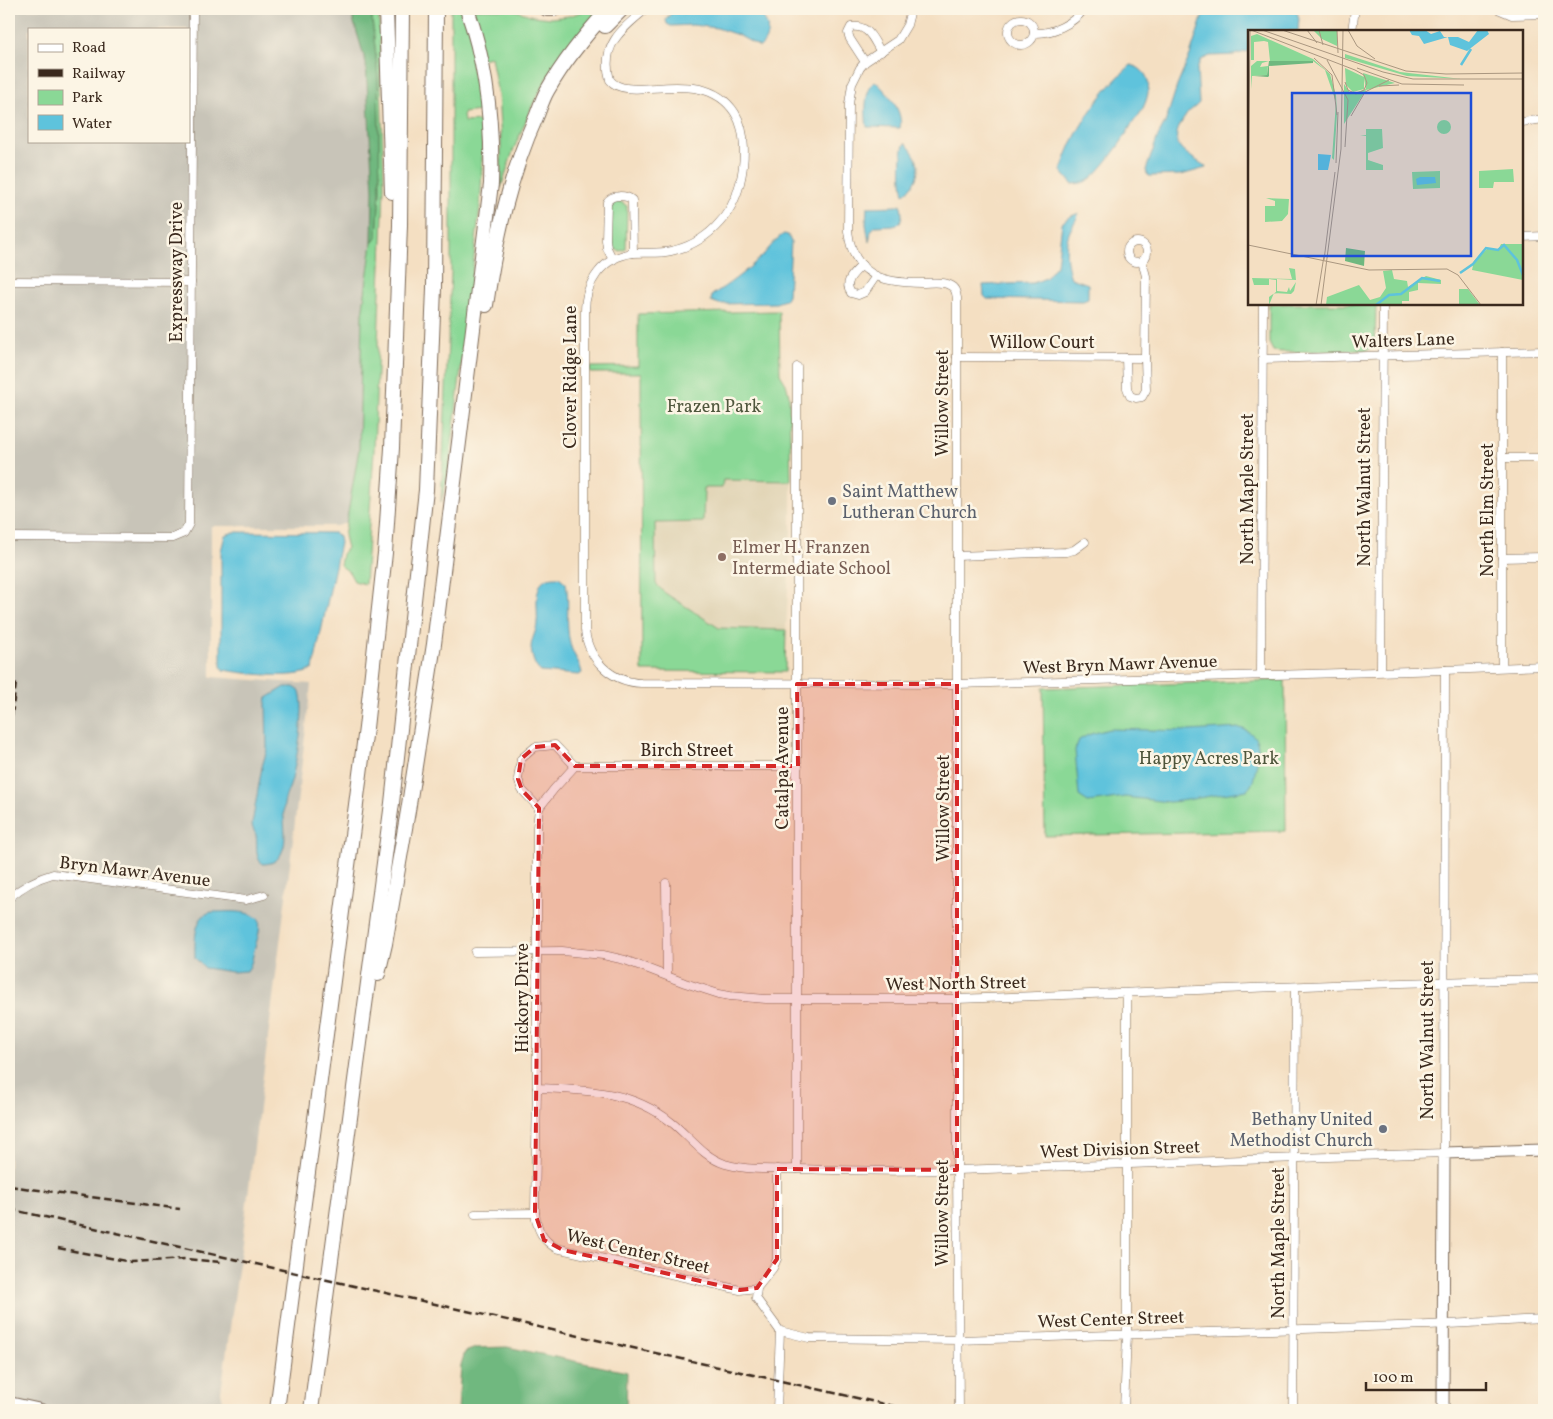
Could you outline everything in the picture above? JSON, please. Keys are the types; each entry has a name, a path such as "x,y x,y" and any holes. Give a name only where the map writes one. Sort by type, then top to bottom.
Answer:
{"highway":[{"path":"386,9 390,147 398,295"},
{"path":"277,1409 366,728 385,554 392,458 398,295 402,9"},
{"path":"311,1410 392,803 426,490 434,288 436,9"},
{"path":"360,1050 385,944 418,751 434,644 491,184 492,144 490,106 482,60 467,9"},
{"path":"548,9 554,9"},
{"path":"461,431 471,400 499,227 515,169 546,93 559,71 588,31 609,9"},
{"path":"539,111 578,56 622,9"}],"main road":[{"path":"9,1403 41,1410"}],"street":[{"name":"Expressway Drive","path":"9,537 172,538 184,533 189,524 193,9"},
{"name":"Clover Ridge Lane","path":"646,9 616,35 611,44 608,58 610,80 614,85 622,87 699,88 722,98 733,110 741,126 743,169 740,186 731,207 708,234 676,250 656,253 633,253 613,260 595,275 588,290 585,302 585,626 588,646 596,660 607,671 618,678 633,682 797,684"},
{"name":"Willow Street","path":"911,9 910,18 902,33 891,46 865,62 852,84 849,104 848,231 851,244 862,265 876,276 893,282 944,284 953,288 957,298 957,1170 959,1409"},
{"path":"1034,33 1044,34 1058,28 1070,22 1084,9"},
{"path":"1352,30 1355,9"},
{"path":"1498,9 1512,15 1544,14"},
{"path":"865,62 850,40 848,33 851,27 859,26 866,29 881,52"},
{"path":"1523,122 1544,119"},
{"path":"613,260 607,248 606,240 607,202 610,198 628,197 632,200 633,253"},
{"path":"1523,237 1544,236"},
{"path":"1126,358 1127,390 1130,396 1142,397 1145,392 1146,276 1142,261"},
{"path":"862,265 848,282 848,288 852,293 858,295 866,292 876,276"},
{"path":"9,281 191,282"},
{"name":"North Maple Street","path":"1261,674 1263,305"},
{"name":"North Walnut Street","path":"1381,671 1383,305"},
{"name":"Walters Lane","path":"1263,359 1544,351"},
{"name":"North Elm Street","path":"1502,352 1502,667"},
{"name":"Willow Court","path":"957,357 1145,358"},
{"name":"Catalpa Avenue","path":"797,367 797,1169"},
{"path":"1502,458 1544,458"},
{"path":"957,556 1066,552 1074,550 1085,542"},
{"path":"1502,558 1544,557"},
{"name":"West Bryn Mawr Avenue","path":"797,684 957,684 1544,666"},
{"name":"North Walnut Street","path":"1444,1410 1445,670"},
{"path":"555,745 575,766 539,808 522,790 518,779 520,759 535,747 555,745"},
{"name":"Birch Street","path":"575,766 798,766"},
{"name":"Hickory Drive","path":"535,1213 537,827 539,808"},
{"name":"Bryn Mawr Avenue","path":"9,898 23,886 38,878 52,874 246,900 264,895"},
{"path":"666,882 666,976"},
{"name":"West North Street","path":"475,952 562,951 603,955 625,960 666,976 730,996 797,1000 957,999 1544,979"},
{"name":"North Maple Street","path":"1292,1410 1295,987"},
{"path":"1124,1410 1127,1334 1128,993"},
{"path":"537,1088 592,1090 627,1098 651,1108 671,1122 710,1157 724,1164 752,1169 777,1170 777,1259 773,1268 757,1288 756,1298 780,1331 777,1410"},
{"path":"1444,1153 1544,1150"},
{"name":"West Division Street","path":"777,1170 957,1170 1444,1153"},
{"path":"474,1214 535,1213"},
{"name":"West Center Street","path":"535,1213 538,1230 544,1240 556,1248 740,1290 757,1288"},
{"name":"West Center Street","path":"780,1331 809,1338 958,1340 1544,1319"}],"highlighted area":[{"path":"797,684 957,684 957,1170 777,1169 777,1259 757,1288 740,1290 563,1250 544,1240 535,1213 539,808 522,790 518,779 521,759 535,747 555,745 575,766 798,766"}],"shaded area":[{"path":"9,9 350,9 366,62 373,190 372,243 362,315 359,449 347,523 336,526 211,526 211,677 311,684 242,1242 221,1392 225,1410 9,1410"},
{"name":"Elmer H. Franzen Intermediate School","path":"723,480 791,481 791,531 786,630 719,628 665,593 656,584 655,523 703,522 704,488"}],"green space":[{"path":"350,9 371,9 378,77 380,191 377,237 372,243 373,190 366,63"},
{"path":"371,9 378,9 379,20 384,186 374,451 365,584 354,581 349,572 340,565 342,554 347,548 344,536 359,449 362,315 372,243 377,237 380,191 378,77"},
{"path":"451,9 512,9 533,16 551,18 569,16 590,9 603,9 550,73 533,104 513,151 501,188 501,141 498,95 491,57 471,61 480,111 463,113 464,122 481,121 480,207 449,470 441,503 451,273"},
{"path":"616,201 627,206 626,249 621,251 614,249 611,238 611,206"},
{"path":"1269,305 1376,305 1375,343 1372,348 1367,350 1282,352 1273,351 1269,343"},
{"name":"Frazen Park","path":"779,311 780,374 786,384 789,395 791,481 723,480 722,488 704,488 703,522 655,523 656,584 665,593 719,628 786,630 785,672 642,671 641,373 590,373 590,367 638,366 638,314"},
{"name":"Happy Acres Park","path":"1285,680 1286,831 1045,836 1043,688"},
{"path":"507,1347 627,1372 626,1410 458,1410 461,1365 465,1352 476,1348"}],"water":[{"path":"674,9 754,9 759,12 765,21 768,32 767,37 760,47 738,35 717,28 693,25 671,26 667,24 666,20"},
{"path":"1205,9 1296,9 1299,18 1298,30 1248,30 1248,51 1234,55 1210,56 1201,60 1197,69 1199,103 1187,114 1180,124 1177,139 1183,150 1206,168 1181,175 1149,176 1146,170 1190,55"},
{"path":"1131,65 1139,68 1147,79 1148,94 1143,108 1117,148 1098,171 1087,181 1072,184 1061,171 1072,142 1098,100"},
{"path":"875,81 894,102 901,122 900,128 867,127 867,96 871,85"},
{"path":"905,143 915,156 918,169 914,182 904,194 901,168"},
{"path":"901,204 902,215 900,223 875,226 871,231 869,242 866,224 867,207 897,206"},
{"path":"1079,213 1068,236 1066,248 1067,261 1071,278 1088,284 1088,299 1083,301 987,299 984,296 983,285 1033,283 1046,278 1057,265 1062,223 1069,217"},
{"path":"784,234 788,235 791,242 788,295 785,300 776,303 719,304 711,301 712,295 748,269"},
{"path":"234,532 335,533 339,537 340,543 313,669 294,675 256,674 223,670 221,666 221,551 225,535"},
{"path":"559,577 566,583 569,636 571,647 581,669 582,673 579,675 541,672 535,664 532,654 531,648 537,624 537,594 539,588 545,580"},
{"path":"285,687 294,687 300,691 302,710 300,734 292,779 284,804 285,843 279,857 275,861 262,864 257,854 256,835 252,824 267,749 266,704 267,698"},
{"path":"1240,728 1252,734 1258,749 1253,780 1247,790 1169,802 1125,797 1088,802 1079,796 1075,750 1079,740 1088,735 1109,729 1189,731"},
{"path":"212,912 242,912 259,919 258,935 252,961 247,971 232,972 205,968 195,958 195,938 198,924 201,918"}],"railway":[{"path":"9,739 16,683"},
{"path":"9,1186 180,1209"},
{"path":"9,1209 911,1410"},
{"path":"58,1248 131,1262 186,1259 221,1262"}],"place":[{"name":"Saint Matthew Lutheran Church","path":"832,501"},
{"name":"Elmer H. Franzen Intermediate School","path":"722,557"},
{"name":"Bethany United Methodist Church","path":"1383,1129"}]}
